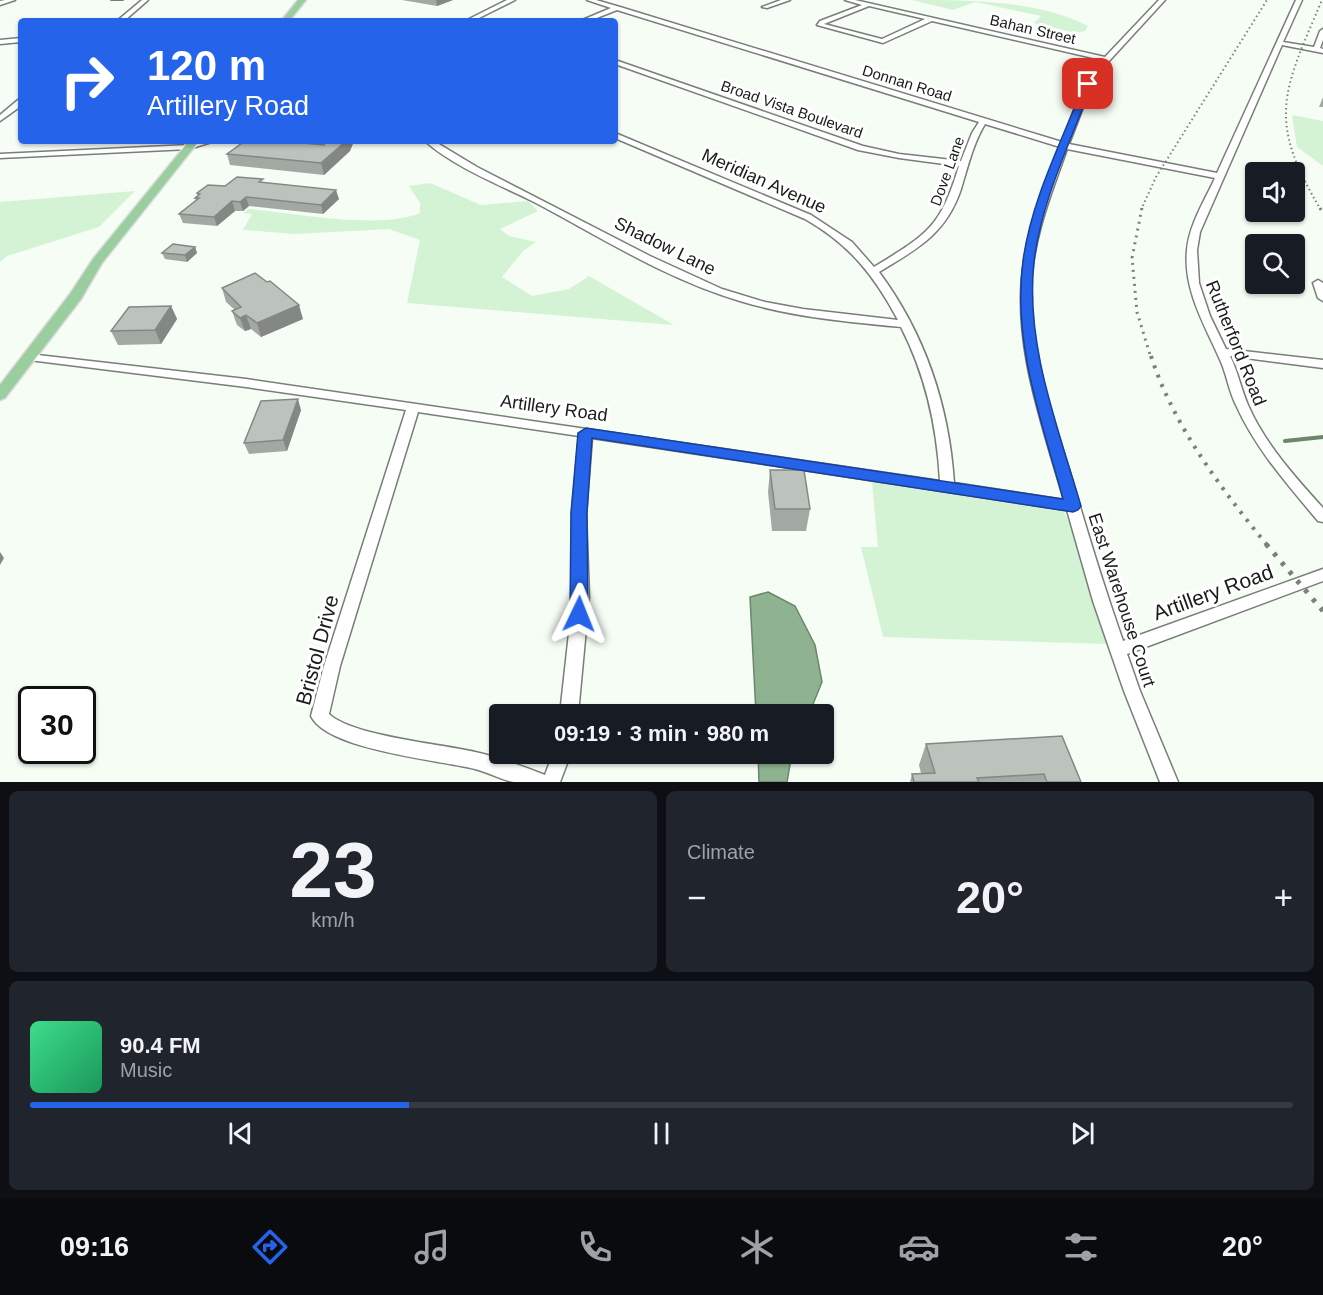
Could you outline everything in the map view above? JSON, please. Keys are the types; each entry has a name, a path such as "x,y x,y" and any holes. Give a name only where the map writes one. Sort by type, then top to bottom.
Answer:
{"main road":[{"path":"287,18 302,0"},
{"path":"0,395 98,262 191,144"}],"street":[{"path":"0,3 12,0"},
{"path":"124,18 145,0"},
{"path":"474,18 512,0"},
{"name":"Donnan Road","path":"590,0 1066,146 1220,176"},
{"path":"765,7 786,0"},
{"name":"Bahan Street","path":"848,0 1106,59"},
{"name":"East Warehouse Court","path":"1162,0 1090,79 1039,213 1029,260 1027,324 1040,396 1073,506 1118,650 1169,782"},
{"name":"Rutherford Road","path":"1299,0 1195,232 1190,260 1196,294 1254,426 1281,467 1323,517"},
{"path":"868,4 822,22 820,25 883,41 930,19"},
{"path":"592,18 618,9"},
{"path":"1280,43 1319,50 1323,31"},
{"path":"0,42 18,40"},
{"name":"Broad Vista Boulevard","path":"618,63 861,148 898,156 964,164"},
{"path":"0,120 18,105"},
{"name":"Dove Lane","path":"874,271 910,248 938,226 949,206 983,121"},
{"name":"Meridian Avenue","path":"618,136 808,216 843,238 874,271 922,355 934,390 945,447 947,486"},
{"path":"0,156 191,144"},
{"name":"Shadow Lane","path":"434,144 456,158 585,225 720,291 810,315 906,324"},
{"path":"1318,283 1323,298"},
{"path":"1221,352 1323,364"},
{"name":"Artillery Road","path":"29,357 174,373 1073,506"},
{"name":"Bristol Drive","path":"413,408 332,666 320,716 326,725 355,736 476,760 540,782"},
{"path":"570,704 581,597 579,513 586,433"},
{"name":"Artillery Road","path":"1118,650 1323,575"},
{"path":"551,782 557,764"}],"shaded area":[{"path":"912,0 979,1 1025,6 1068,17 1088,26 1085,31 1075,33 1034,23 1041,16 975,2 953,10"},
{"path":"1292,115 1323,121 1323,166 1297,147"},
{"path":"430,183 481,205 528,201 538,211 500,229 509,236 536,242 523,251 502,277 532,296 569,289 589,276 674,325 407,303 420,240 389,229 295,234 243,230 252,214 243,213 249,209 336,219 403,218 420,213 420,203 409,186"},
{"path":"135,191 99,227 7,256 0,262 0,202"},
{"path":"872,482 1058,500 1076,536 1107,644 883,637 861,547 878,547"},
{"path":"768,592 795,606 815,645 822,682 813,704 755,704 750,597"},
{"path":"758,764 790,764 787,782 759,782"}],"building":[{"path":"241,144 343,144 321,163 227,154"},
{"path":"237,177 263,179 259,182 336,190 321,205 246,197 240,202 232,201 214,217 179,214 199,198 195,198 200,194 197,193 208,185 225,186"},
{"path":"173,244 195,247 185,255 162,253"},
{"path":"255,273 267,282 270,281 299,305 257,323 246,315 240,318 232,311 241,307 222,288"},
{"path":"171,306 155,330 111,331 129,307"},
{"path":"298,399 283,440 244,443 261,401"},
{"path":"770,470 804,470 810,509 775,509"},
{"path":"1062,736 1081,782 1047,782 1044,774 977,778 979,782 914,782 912,774 935,773 926,744"}],"waterway":[{"path":"111,0 123,0"},
{"path":"1285,441 1323,437"}],"railway":[{"path":"1141,210 1156,177 1267,0"},
{"path":"1321,210 1292,152 1287,128 1286,105 1298,59 1322,0"},
{"path":"1142,208 1132,258 1137,312 1151,358"},
{"path":"1321,210 1323,214"},
{"path":"1151,356 1172,407 1200,456 1267,545"},
{"path":"1266,544 1323,611"}],"route":[{"path":"579,614 581,597 578,537 586,433 1073,506 1040,396 1031,357 1026,288 1029,260 1039,213 1088,84"}]}
